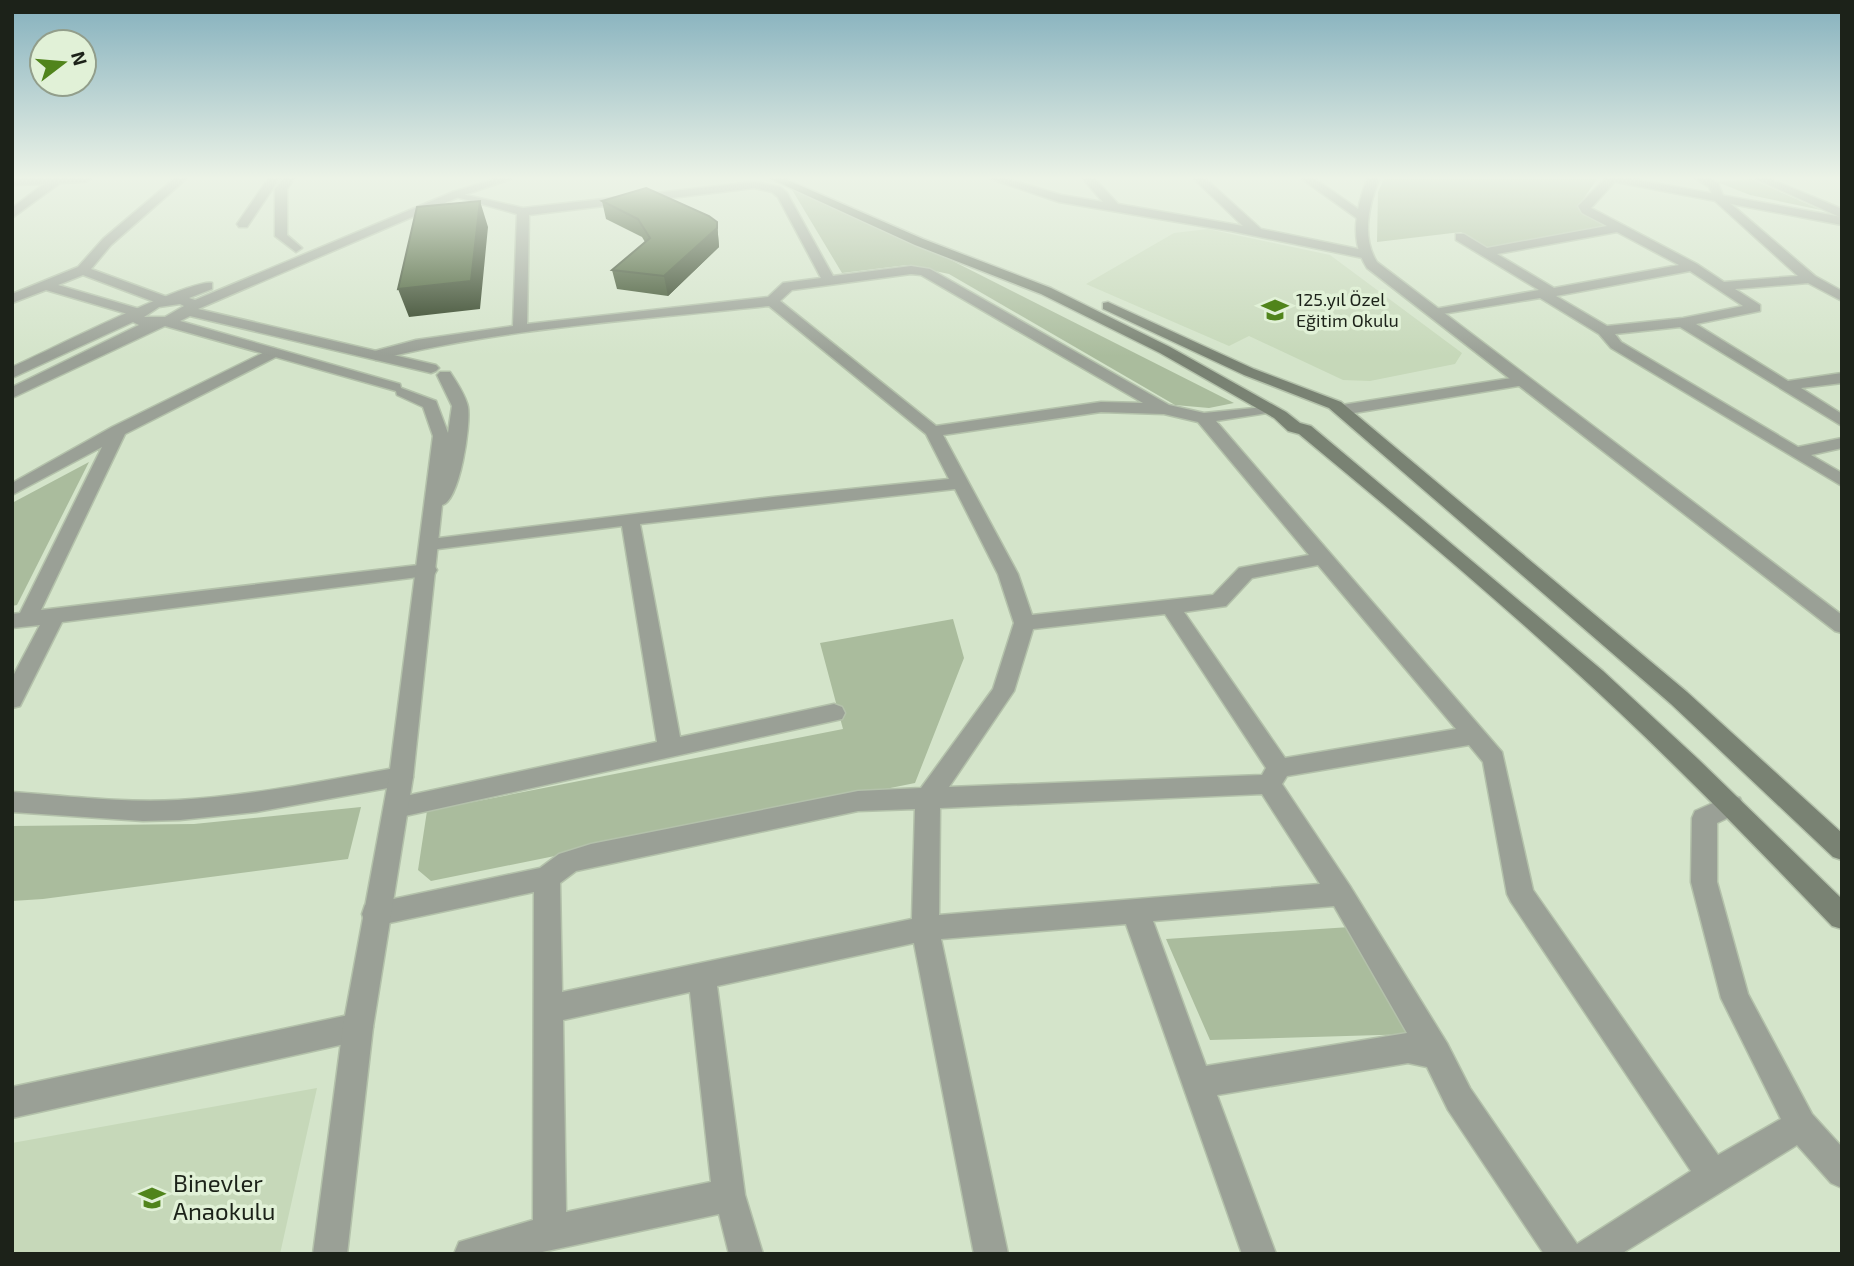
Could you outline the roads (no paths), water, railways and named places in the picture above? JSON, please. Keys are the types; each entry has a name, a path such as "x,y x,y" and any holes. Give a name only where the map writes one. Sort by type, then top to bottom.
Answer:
{"main road":[{"path":"910,238 1046,291 1165,350 1305,430 1437,538 1597,678 1731,805 1842,918"},
{"path":"944,238 1064,286 1249,372 1316,398 1338,422 1523,563 1658,680 1840,846"},
{"path":"1274,412 1286,400 1316,398"},
{"path":"1305,430 1338,422"}],"street":[{"path":"12,299 83,270 111,238"},
{"path":"284,238 296,248"},
{"path":"12,373 137,314 318,238"},
{"path":"12,393 159,322 355,238"},
{"path":"520,329 522,238"},
{"path":"806,238 828,279"},
{"path":"1280,238 1363,254"},
{"path":"1363,238 1363,254 1372,265 1842,626"},
{"path":"1462,238 1604,331 1616,345 1842,481"},
{"path":"1487,252 1564,238"},
{"path":"1604,331 1683,322 1755,308 1692,267 1638,238"},
{"path":"1763,238 1810,279 1842,297"},
{"path":"1435,313 1692,267"},
{"path":"83,270 169,300 187,301 190,309"},
{"path":"376,355 416,344 520,329 772,302 788,285 911,270 925,272 1164,409"},
{"path":"1720,286 1810,279"},
{"path":"12,290 44,284 137,314 141,321 159,322 399,389 430,404 441,436 401,777 358,1027 330,1254"},
{"path":"772,302 933,431 1008,574 1024,623 1003,691 928,798 925,928 991,1254"},
{"path":"190,309 438,371 460,406 452,475 429,545"},
{"path":"1683,322 1842,421"},
{"path":"12,490 118,431 273,353"},
{"path":"399,389 396,379 407,372 438,371"},
{"path":"399,389 428,390 441,383 438,371"},
{"path":"1784,386 1842,378"},
{"path":"1338,422 1524,381"},
{"path":"933,431 1101,407 1164,409 1204,418 1274,412"},
{"path":"1204,418 1494,759 1520,894 1713,1177"},
{"path":"20,620 118,431"},
{"path":"1796,453 1842,443"},
{"path":"20,620 429,545 773,502 962,483"},
{"path":"630,521 670,748"},
{"path":"1024,623 1219,601 1247,573 1324,558"},
{"path":"1169,605 1274,776 1436,1054 1459,1099 1564,1254"},
{"path":"12,700 55,615"},
{"path":"396,808 834,713"},
{"path":"376,914 547,878 568,862 591,855 858,801 1274,776 1476,735"},
{"path":"12,802 143,811 180,810 269,800 401,777"},
{"path":"1731,805 1704,818 1704,882 1735,998 1801,1125 1842,1172"},
{"path":"547,878 550,1232"},
{"path":"549,1009 925,928 1136,913 1341,894"},
{"path":"1136,913 1259,1254"},
{"path":"702,976 729,1195 743,1236 746,1254"},
{"path":"12,1103 358,1027"},
{"path":"1199,1083 1408,1048 1436,1054"},
{"path":"1590,1254 1801,1125"},
{"path":"471,1254 550,1232 729,1195"}],"place":[{"name":"125.yıl Özel Eğitim Okulu","path":"1275,310"},
{"name":"Binevler Anaokulu","path":"152,1198"}]}
